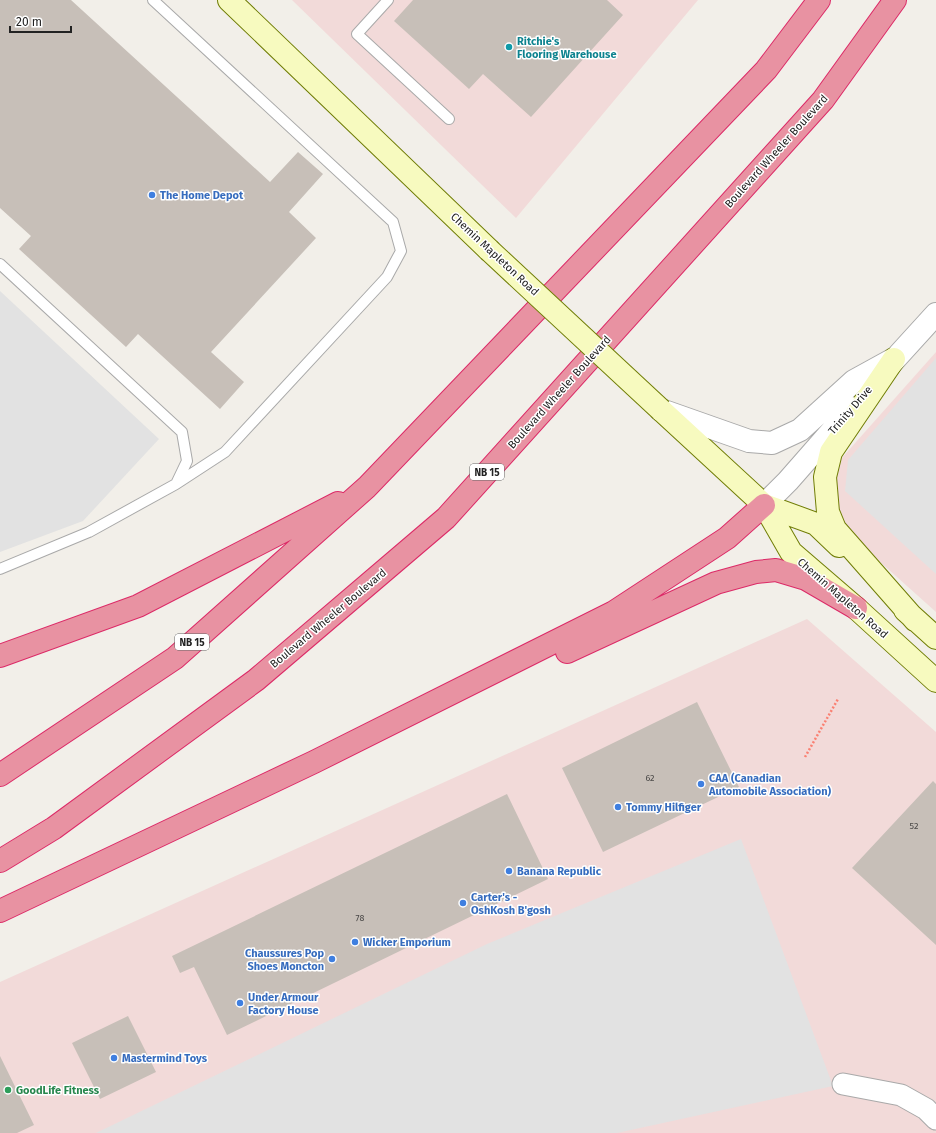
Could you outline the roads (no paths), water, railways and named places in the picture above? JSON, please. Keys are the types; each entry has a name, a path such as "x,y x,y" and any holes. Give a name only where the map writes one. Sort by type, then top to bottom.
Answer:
{"highway":[{"name":"NB 15","path":"0,775 175,658 367,488 766,70 819,0"},
{"name":"Boulevard Wheeler Boulevard","path":"0,861 54,828 256,680 446,518 823,100 895,0"},
{"path":"0,656 138,606 367,488"},
{"path":"0,911 314,762 614,612 727,538 764,505"},
{"path":"314,762 364,746 716,583 756,572 776,570 806,579 856,608"}],"main road":[{"name":"Chemin Mapleton Road","path":"229,0 489,250 764,505 791,552 856,608 936,681"},
{"path":"894,359 831,452 825,477 826,500 828,512 835,529 915,620"},
{"name":"Chemin Mapleton Road","path":"764,505 816,524 915,620 936,638"}],"street":[{"name":"Trinity Drive","path":"764,505 788,481 894,359 936,314"},
{"path":"661,410 749,441 772,442 800,430 854,382 894,359"},
{"path":"843,1084 901,1096 926,1109 936,1119"}],"lane":[{"path":"0,569 89,532 176,484 225,452 387,277 401,251 393,222 153,0"},
{"path":"388,0 356,34 449,119"},
{"path":"0,264 182,432 187,461 176,484"}],"place":[{"name":"Ritchie's Flooring Warehouse","path":"509,47"},
{"name":"The Home Depot","path":"152,195"},
{"name":"CAA (Canadian Automobile Association)","path":"701,784"},
{"name":"Tommy Hilfiger","path":"618,807"},
{"name":"Banana Republic","path":"509,871"},
{"name":"Carter's - OshKosh B'gosh","path":"463,903"},
{"name":"Wicker Emporium","path":"355,942"},
{"name":"Chaussures Pop Shoes Moncton","path":"332,959"},
{"name":"Under Armour Factory House","path":"240,1003"},
{"name":"Mastermind Toys","path":"114,1058"},
{"name":"GoodLife Fitness","path":"8,1090"}]}
